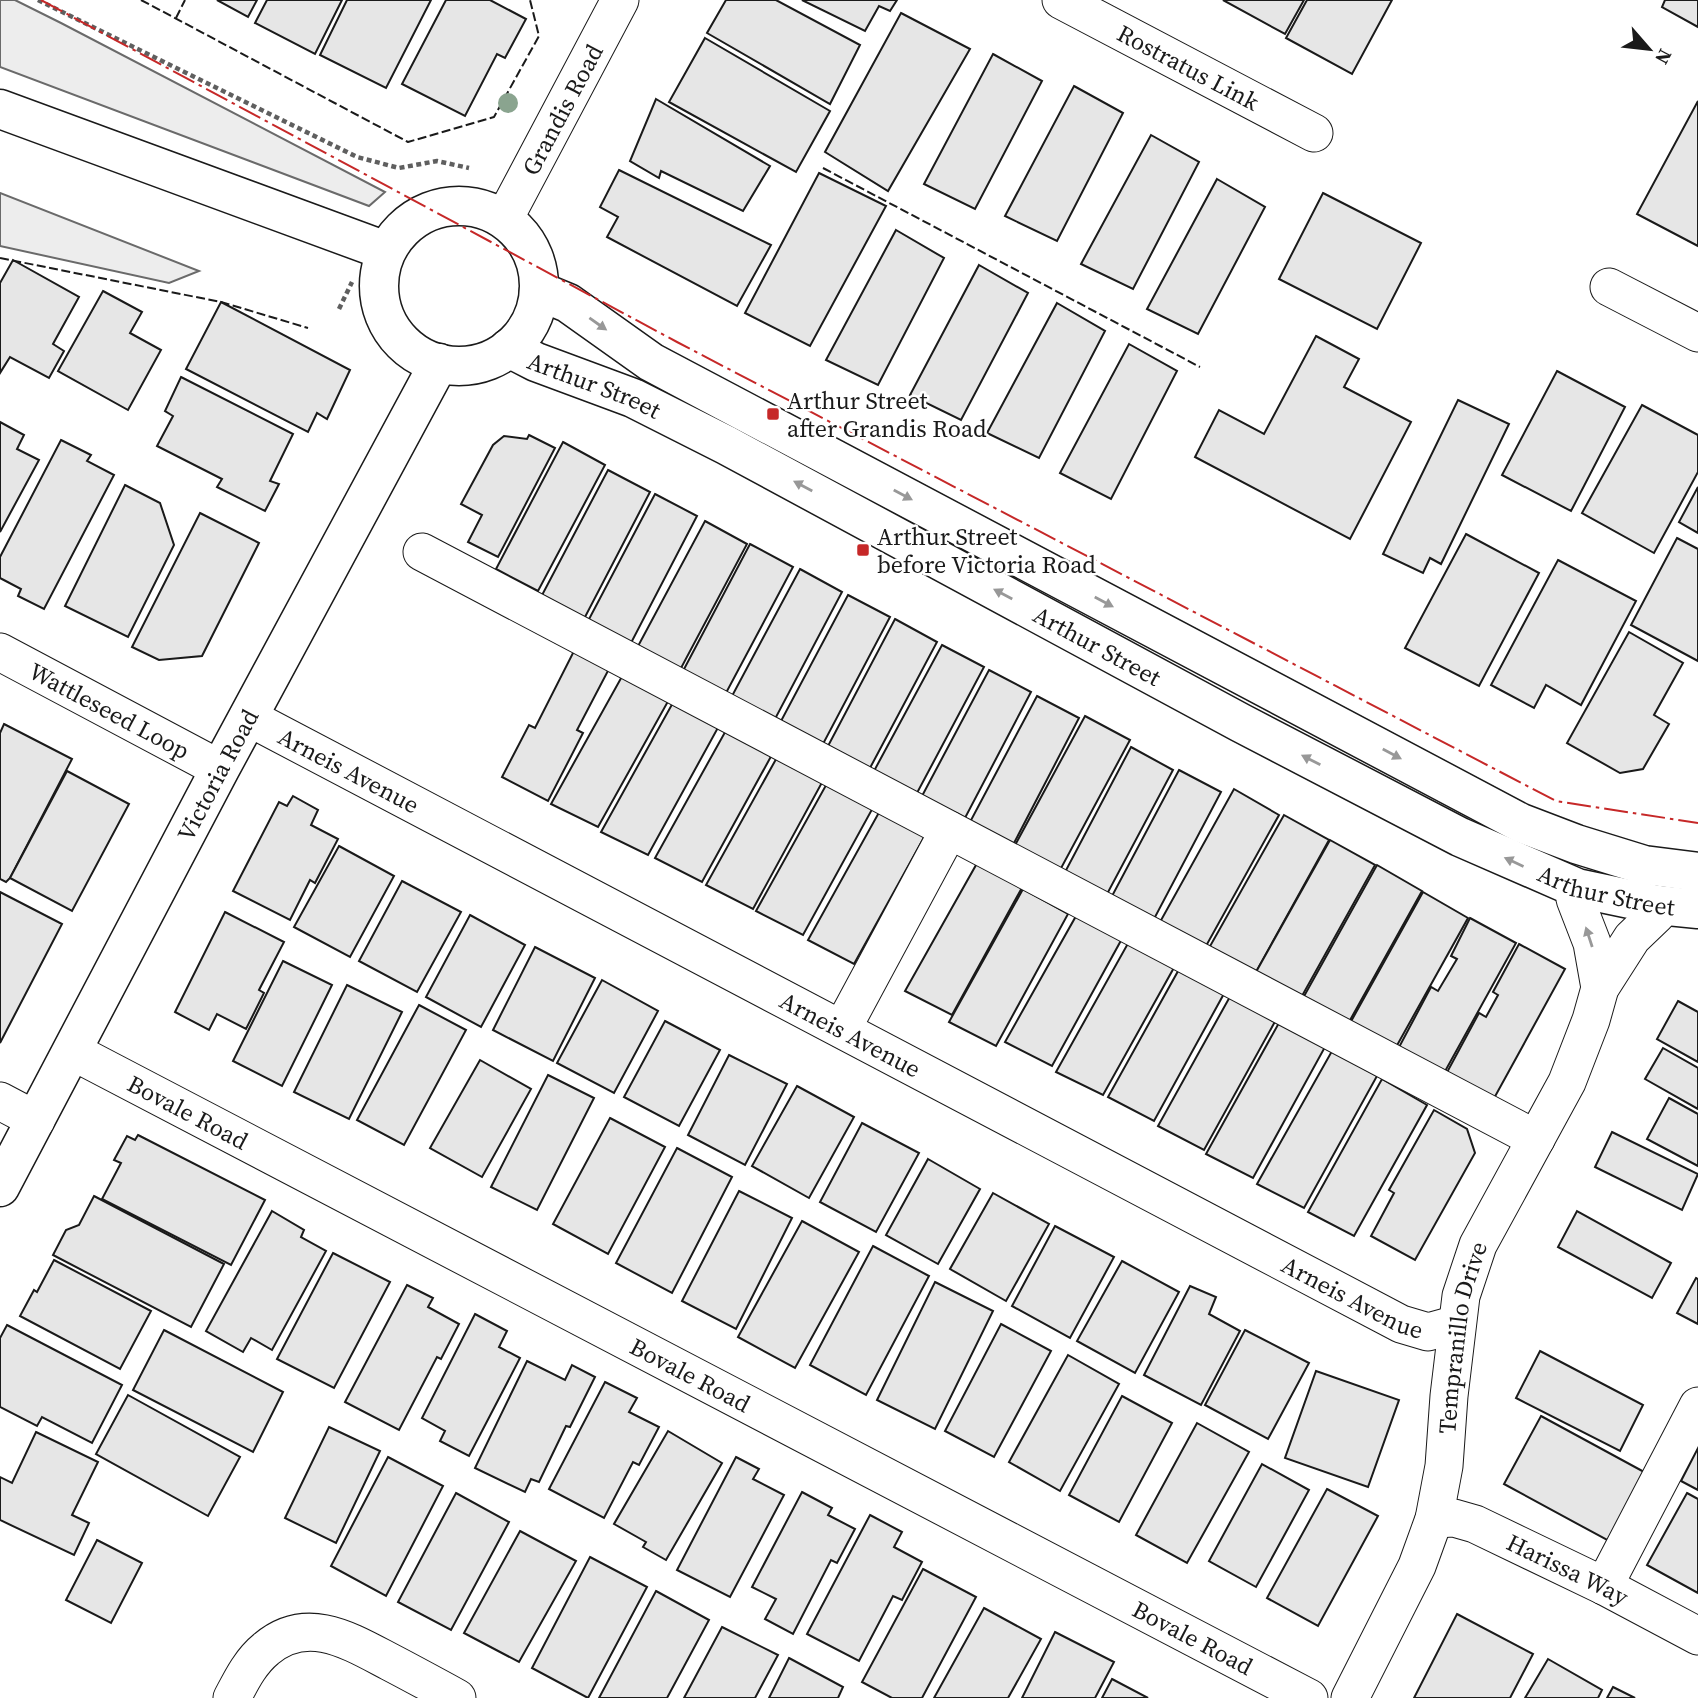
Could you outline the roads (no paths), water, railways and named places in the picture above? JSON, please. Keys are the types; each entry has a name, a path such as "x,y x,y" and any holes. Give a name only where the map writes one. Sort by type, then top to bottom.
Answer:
{"street":[{"name":"Grandis Road","path":"504,219 620,0"},
{"name":"Rostratus Link","path":"1061,0 1314,132"},
{"path":"0,109 386,251"},
{"path":"452,205 479,207 504,219 520,233 531,250 538,270 539,291 525,332 509,348 489,360 467,366 439,363 421,357 402,343 387,323 379,299 379,275 386,251 402,228 425,213 452,205"},
{"path":"1609,286 1698,333"},
{"name":"Arthur Street","path":"539,291 568,303 651,362 1521,823 1576,844 1644,865 1698,872"},
{"name":"Arthur Street","path":"509,348 536,362 633,398 726,445 1265,736 1460,837 1577,888 1658,905 1698,909"},
{"name":"Victoria Road","path":"0,1187 220,769 439,363"},
{"path":"422,552 1536,1139"},
{"name":"Wattleseed Loop","path":"0,652 220,769"},
{"name":"Arneis Avenue","path":"248,717 1401,1324 1428,1332 1457,1324"},
{"path":"842,1028 949,830"},
{"name":"Tempranillo Drive","path":"1577,888 1575,899 1592,943 1600,988"},
{"name":"Tempranillo Drive","path":"1350,1698 1417,1566 1434,1519 1444,1466 1461,1296 1478,1245 1567,1082 1591,1020 1600,988 1632,938 1656,915 1658,905"},
{"name":"Bovale Road","path":"72,1051 1309,1698"},
{"path":"0,1101 36,1120"},
{"path":"1604,1586 1698,1406"},
{"name":"Harissa Way","path":"1434,1519 1454,1518 1475,1524 1604,1586 1698,1636"},
{"path":"232,1698 249,1668 264,1650 280,1639 299,1633 318,1633 343,1637 457,1698"}],"place":[{"name":"Arthur Street after Grandis Road","path":"773,414"},
{"name":"Arthur Street before Victoria Road","path":"863,550"}]}
